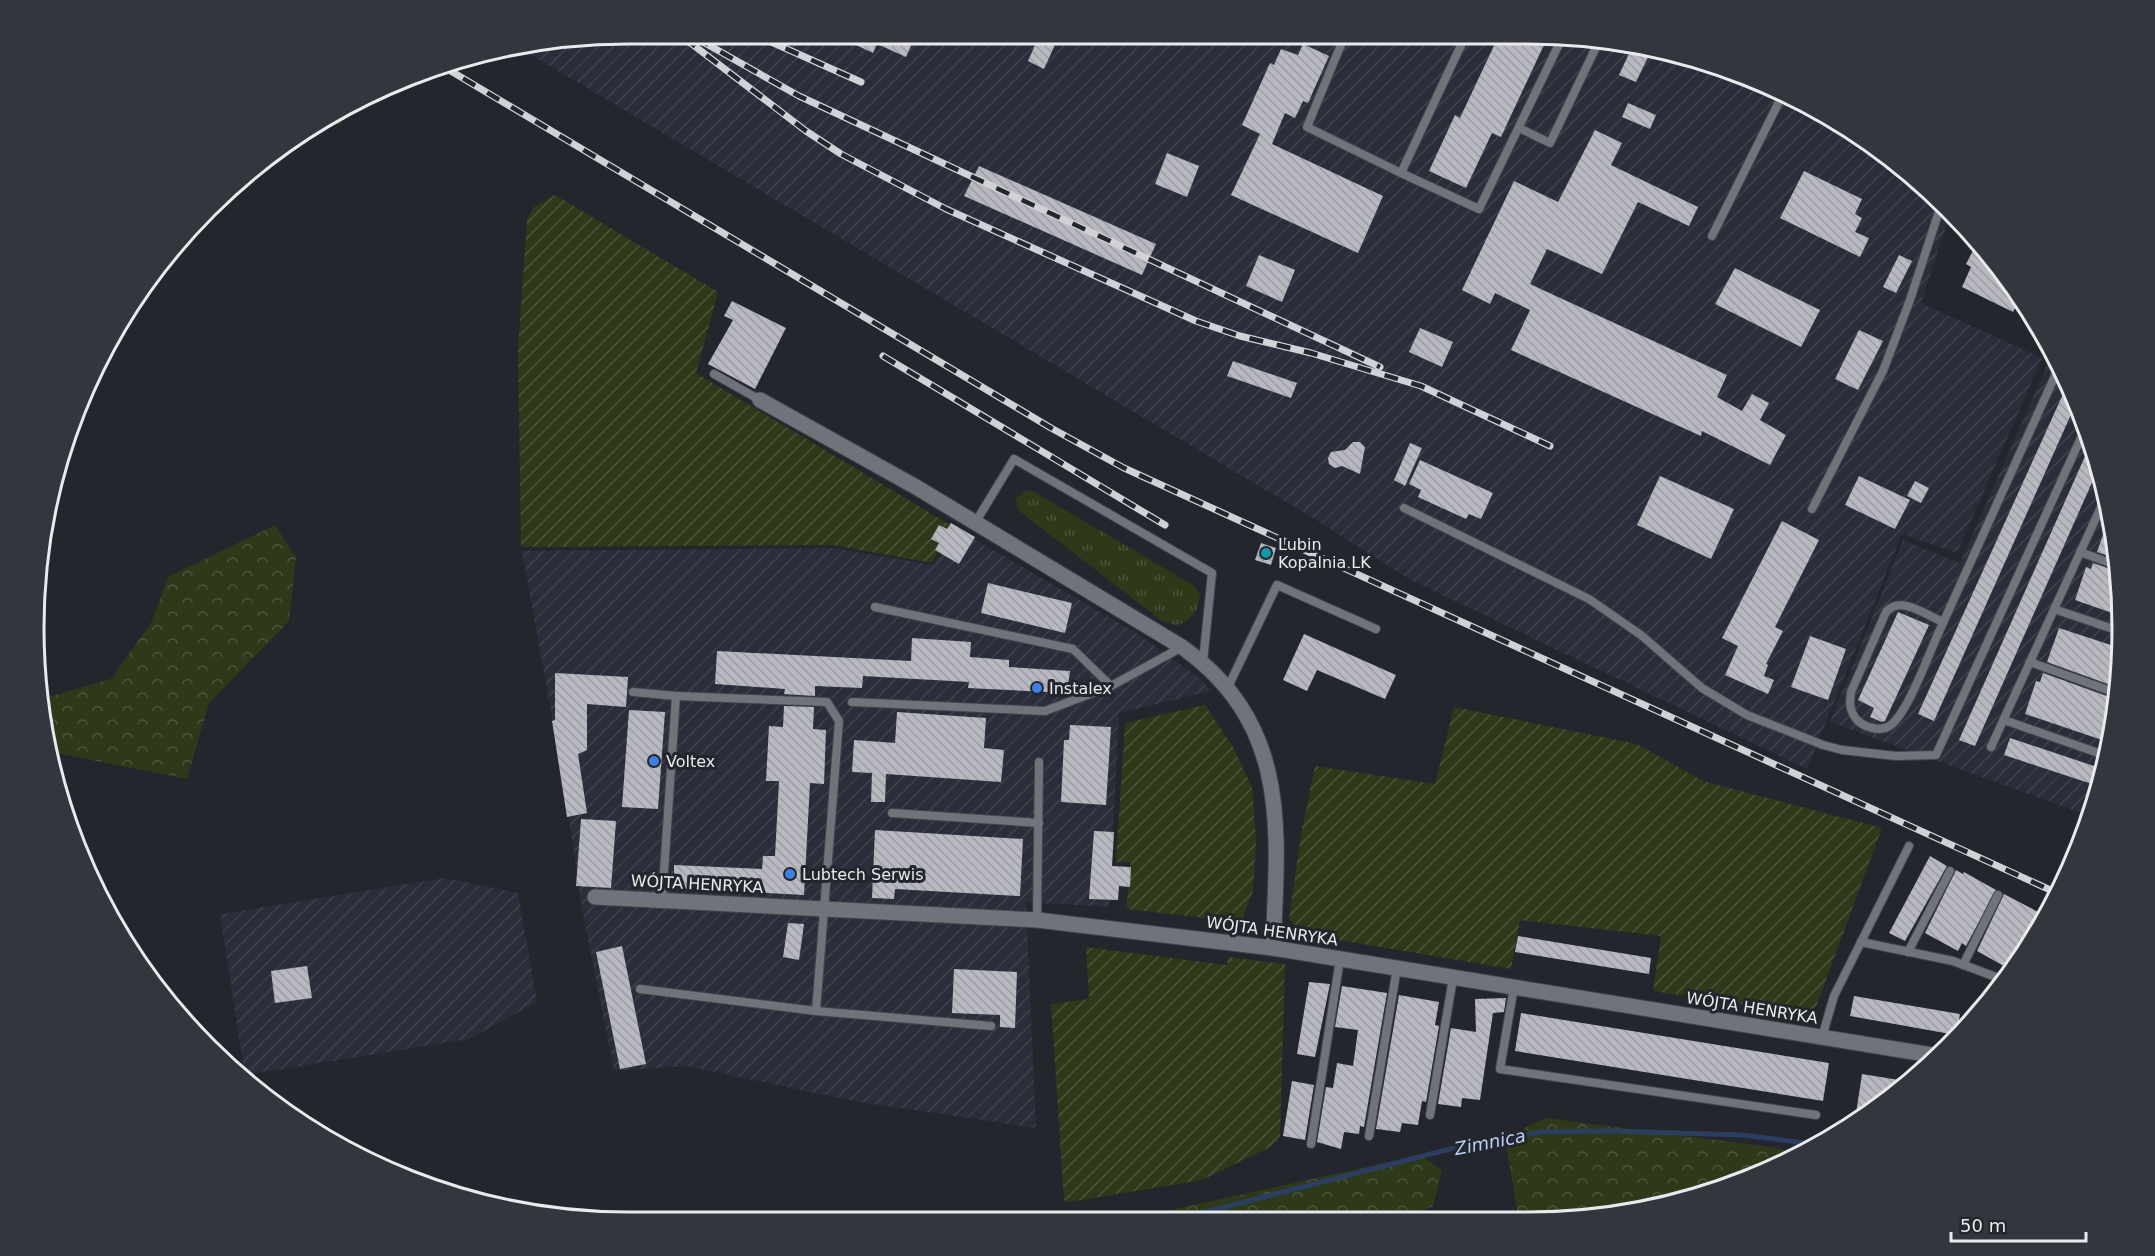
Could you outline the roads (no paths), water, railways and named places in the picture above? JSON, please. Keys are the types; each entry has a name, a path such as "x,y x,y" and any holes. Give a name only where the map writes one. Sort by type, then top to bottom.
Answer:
{"street":[{"path":"760,400 975,522 1182,647 1203,662 1228,687 1251,721 1272,781 1277,843 1273,948"},
{"name":"WÓJTA HENRYKA","path":"595,897 1037,920 1273,948 1926,1054"}],"lane":[{"path":"1341,44 1307,127 1479,209 1559,45"},
{"path":"1401,173 1462,44"},
{"path":"1519,128 1550,143 1596,48"},
{"path":"1712,236 1779,101"},
{"path":"1812,509 1883,372 1938,213"},
{"path":"714,374 760,400"},
{"path":"1943,622 1904,605 1891,607 1886,612 1851,692 1849,703 1856,719 1864,726 1885,728 1893,723 1905,705 1943,622 2055,377"},
{"path":"1404,508 1589,599 1641,635 1702,687 1747,714 1823,745 1842,750 1896,756 1936,755 2080,440"},
{"path":"975,522 1014,459 1212,573 1203,662"},
{"path":"1991,747 2099,511"},
{"path":"2080,552 2107,562"},
{"path":"1228,687 1277,585 1376,629"},
{"path":"875,607 1072,649 1111,686"},
{"path":"2054,609 2112,629"},
{"path":"852,702 1045,711 1111,686 1182,647"},
{"path":"2030,662 2107,690"},
{"path":"633,692 827,702 839,722 816,1011"},
{"path":"662,901 676,696"},
{"path":"2004,720 2098,753"},
{"path":"1037,920 1039,762"},
{"path":"892,813 1039,823"},
{"path":"1822,1037 1834,996 1909,846"},
{"path":"1908,952 1950,871"},
{"path":"1963,965 1998,895"},
{"path":"1861,942 1963,965 1996,977"},
{"path":"1311,1144 1341,959"},
{"path":"1369,1136 1397,968"},
{"path":"1430,1115 1453,978"},
{"path":"1514,987 1500,1069 1816,1115"},
{"path":"640,989 816,1011 991,1026"}],"waterway":[{"name":"Zimnica","path":"1206,1212 1458,1147 1541,1132 1611,1131 1743,1135 1803,1143"}],"railway":[{"path":"692,44 806,131 841,154 946,209 1196,321 1240,336 1311,353 1421,386 1550,446"},
{"path":"707,44 799,96 1380,367"},
{"path":"776,44 861,82"},
{"path":"451,71 1051,428 1124,468 2050,890"},
{"path":"883,356 1165,525"}],"place":[{"name":"Lubin Kopalnia LK","path":"1266,553"},
{"name":"Instalex","path":"1037,688"},
{"name":"Voltex","path":"654,761"},
{"name":"Lubtech Serwis","path":"790,874"}]}
